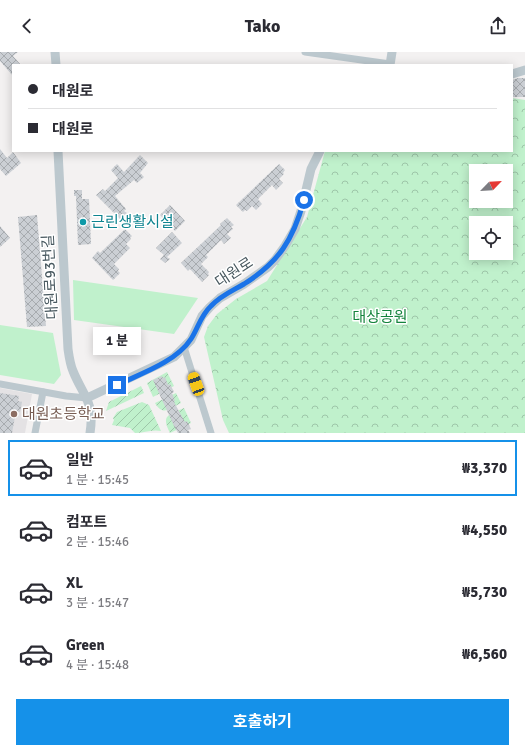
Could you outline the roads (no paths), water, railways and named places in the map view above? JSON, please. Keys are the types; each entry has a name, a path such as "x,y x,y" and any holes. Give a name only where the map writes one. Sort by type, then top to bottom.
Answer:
{"street":[{"path":"55,52 56,64"},
{"path":"305,52 385,64"},
{"path":"392,52 392,64"},
{"path":"513,74 525,70"},
{"name":"대원로93번길","path":"58,152 68,349 73,370 88,398"},
{"name":"대원로","path":"88,398 168,360 191,340 202,316 210,307 220,298 244,284 268,267 275,260 295,229 311,169 320,152"},
{"path":"184,347 211,433"},
{"path":"0,384 88,398 92,415 90,433"},
{"path":"35,433 43,392"}],"place":[{"name":"근린생활시설","path":"83,222"},
{"name":"대원초등학교","path":"14,414"}],"park label":[{"name":"대상공원","path":"380,317"}]}
